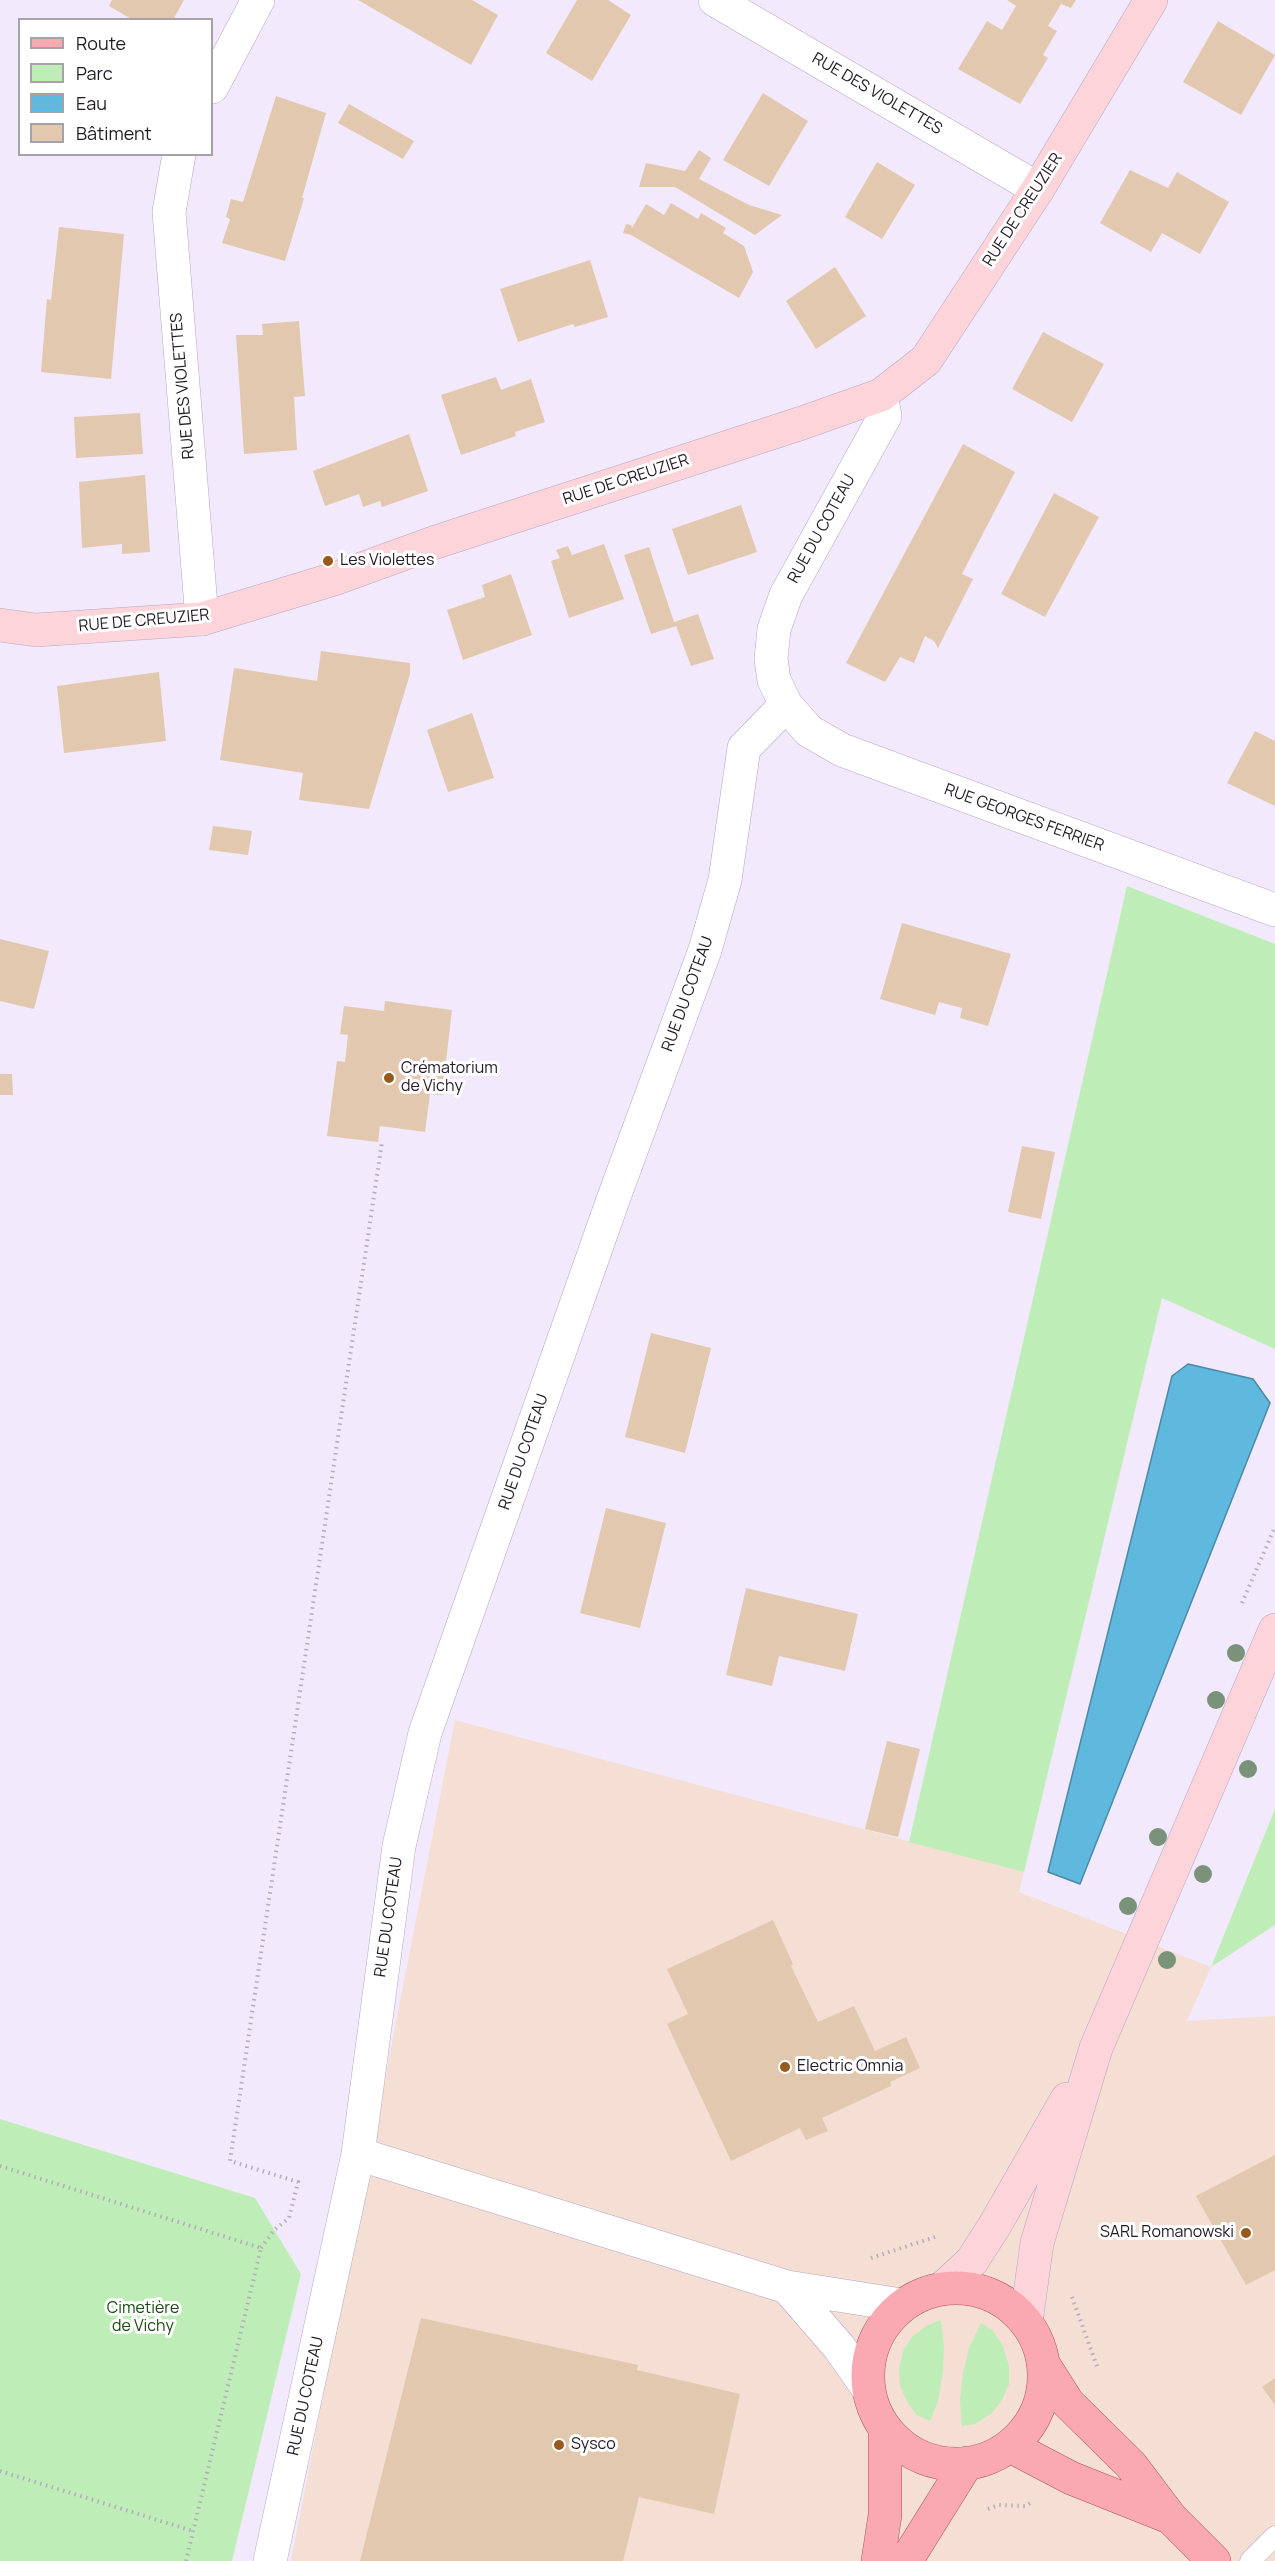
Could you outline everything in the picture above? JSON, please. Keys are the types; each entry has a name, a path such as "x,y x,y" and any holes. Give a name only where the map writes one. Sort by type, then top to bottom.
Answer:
{"main road":[{"path":"944,2287 968,2288 990,2294 1010,2306 1026,2322 1038,2342 1044,2365 1044,2388 1038,2410 1026,2430 1010,2446 990,2458 967,2463 944,2464 921,2458 901,2446 885,2429 873,2409 867,2387 867,2364 874,2342 885,2321 901,2305 921,2294 944,2287"},
{"path":"1044,2365 1068,2403 1131,2464 1171,2518 1214,2561"},
{"path":"878,2561 885,2515 885,2429"},
{"path":"1010,2446 1071,2478 1171,2518"},
{"path":"906,2561 967,2463"}],"street":[{"path":"213,85 258,0"},
{"name":"RUE DES VIOLETTES","path":"715,0 1038,189"},
{"name":"RUE DE CREUZIER","path":"0,625 36,630 202,619 334,579 436,542 802,423 881,395 926,360 1038,189 1151,0"},
{"name":"RUE DES VIOLETTES","path":"179,156 170,212 202,619"},
{"name":"RUE DU COTEAU","path":"270,2561 358,2154 399,1846 425,1733 614,1197 705,950 725,880 744,748 786,705 774,680 771,659 774,629 786,595 885,416 881,395"},
{"name":"RUE GEORGES FERRIER","path":"786,705 809,731 842,750 1275,910"},
{"path":"1026,2322 1037,2243 1101,2037 1275,1630"},
{"path":"944,2287 972,2261 995,2225 1101,2037"},
{"path":"358,2154 788,2287 901,2305"},
{"path":"788,2287 839,2347 867,2387"}],"lane":[{"path":"1250,2561 1275,2536"}],"path":[{"path":"186,2561 261,2248 274,2230 289,2218 297,2182 230,2161 382,1142"},
{"path":"0,2166 261,2248"},
{"path":"868,2259 934,2238 943,2230"},
{"path":"0,2471 194,2531"}],"shaded area":[{"path":"455,1720 1024,1872 1019,1892 1211,1967 1187,2021 1275,2016 1275,2561 291,2561"}],"green space":[{"path":"1127,886 1275,944 1275,1349 1162,1298 1024,1872 909,1842"},
{"path":"1275,1809 1275,1925 1211,1967"},
{"name":"Cimetière de Vichy","path":"0,2119 255,2198 301,2274 232,2561 0,2561"},
{"path":"941,2320 944,2347 943,2372 938,2401 930,2421 917,2415 908,2403 900,2386 899,2368 904,2349 913,2336 928,2325"},
{"path":"981,2323 993,2331 1003,2346 1009,2366 1009,2384 1002,2400 992,2413 975,2424 962,2426 960,2401 963,2373 969,2348"}],"water":[{"path":"1188,1364 1253,1379 1270,1403 1080,1884 1048,1872 1172,1376"}],"building":[{"path":"112,0 184,0 174,18 130,18 109,6"},
{"path":"358,0 472,0 498,15 471,65"},
{"path":"577,0 608,0 631,15 592,81 546,53"},
{"path":"1007,0 1076,0 1071,8 1061,4 1048,26 1057,31 1043,55 1048,58 1020,104 958,69 987,21 1002,30 1016,6"},
{"path":"1218,21 1275,55 1241,115 1183,82"},
{"path":"763,93 808,121 769,186 723,160"},
{"path":"276,96 326,113 285,261 222,243 230,219 226,217 231,199 243,202"},
{"path":"349,104 414,141 403,159 338,123"},
{"path":"699,150 711,158 699,179 749,205 782,215 755,235 675,187 639,187 646,163 685,171"},
{"path":"877,162 915,185 882,239 845,217"},
{"path":"1130,170 1168,188 1177,172 1229,202 1200,254 1162,233 1151,252 1100,223"},
{"path":"671,203 698,219 701,213 726,228 723,233 744,246 753,272 739,298 631,235 623,233 626,224 631,225 632,228 646,204 664,215"},
{"path":"59,227 124,234 111,379 41,372 47,299 51,300"},
{"path":"590,260 608,317 575,327 573,324 518,342 500,289"},
{"path":"835,267 866,316 816,349 786,301"},
{"path":"299,321 305,396 294,397 297,450 244,454 236,335 263,335 262,324"},
{"path":"1043,332 1104,364 1072,422 1012,389"},
{"path":"496,377 501,390 531,379 545,422 515,432 516,436 461,455 441,395"},
{"path":"140,413 143,454 76,458 74,417"},
{"path":"409,434 428,491 382,507 380,501 363,507 359,494 325,506 313,471"},
{"path":"963,444 1015,472 962,574 973,579 938,648 934,641 925,636 914,663 900,657 885,682 846,663"},
{"path":"145,475 150,552 122,554 122,544 82,548 79,482"},
{"path":"1054,493 1099,517 1045,617 1001,594"},
{"path":"741,505 757,552 688,575 672,529"},
{"path":"604,544 624,599 569,618 551,561 560,558 556,550 568,546 572,555"},
{"path":"649,547 674,622 698,614 714,659 691,666 676,626 651,634 624,555"},
{"path":"511,574 532,635 463,660 447,610 485,597 482,585"},
{"path":"321,651 410,663 410,674 369,809 299,800 303,773 220,760 234,668 317,681"},
{"path":"159,672 166,741 64,753 57,686"},
{"path":"472,713 494,778 448,792 427,730"},
{"path":"1255,731 1275,741 1275,806 1227,783"},
{"path":"213,826 252,831 248,855 209,850"},
{"path":"902,923 1011,954 988,1026 960,1018 962,1008 939,1002 935,1015 880,999"},
{"path":"0,939 49,951 34,1009 0,1001"},
{"name":"Crématorium de Vichy","path":"385,1001 452,1010 442,1095 430,1094 425,1132 380,1126 378,1142 327,1136 337,1061 345,1062 348,1035 340,1034 344,1006 384,1011"},
{"path":"0,1074 12,1074 13,1095 0,1095"},
{"path":"1022,1146 1055,1152 1041,1219 1008,1212"},
{"path":"651,1333 711,1348 685,1453 625,1437"},
{"path":"606,1508 666,1523 640,1628 580,1613"},
{"path":"746,1588 858,1614 845,1671 779,1656 772,1686 726,1675"},
{"path":"887,1741 920,1749 898,1837 865,1829"},
{"name":"Electric Omnia","path":"773,1920 793,1964 791,1966 818,2022 854,2006 875,2051 906,2037 920,2068 890,2082 891,2086 822,2118 828,2131 806,2140 800,2128 731,2161 667,2024 688,2014 667,1969"},
{"name":"SARL Romanowski","path":"1275,2155 1275,2270 1246,2285 1196,2196"},
{"name":"Sysco","path":"421,2318 638,2365 637,2370 740,2394 714,2514 639,2497 623,2561 360,2561"},
{"path":"1275,2378 1275,2405 1262,2387"}],"place":[{"name":"Les Violettes","path":"328,561"},
{"name":"Crématorium de Vichy","path":"389,1078"},
{"name":"Electric Omnia","path":"785,2067"},
{"name":"SARL Romanowski","path":"1246,2233"},
{"name":"Sysco","path":"559,2445"}]}
